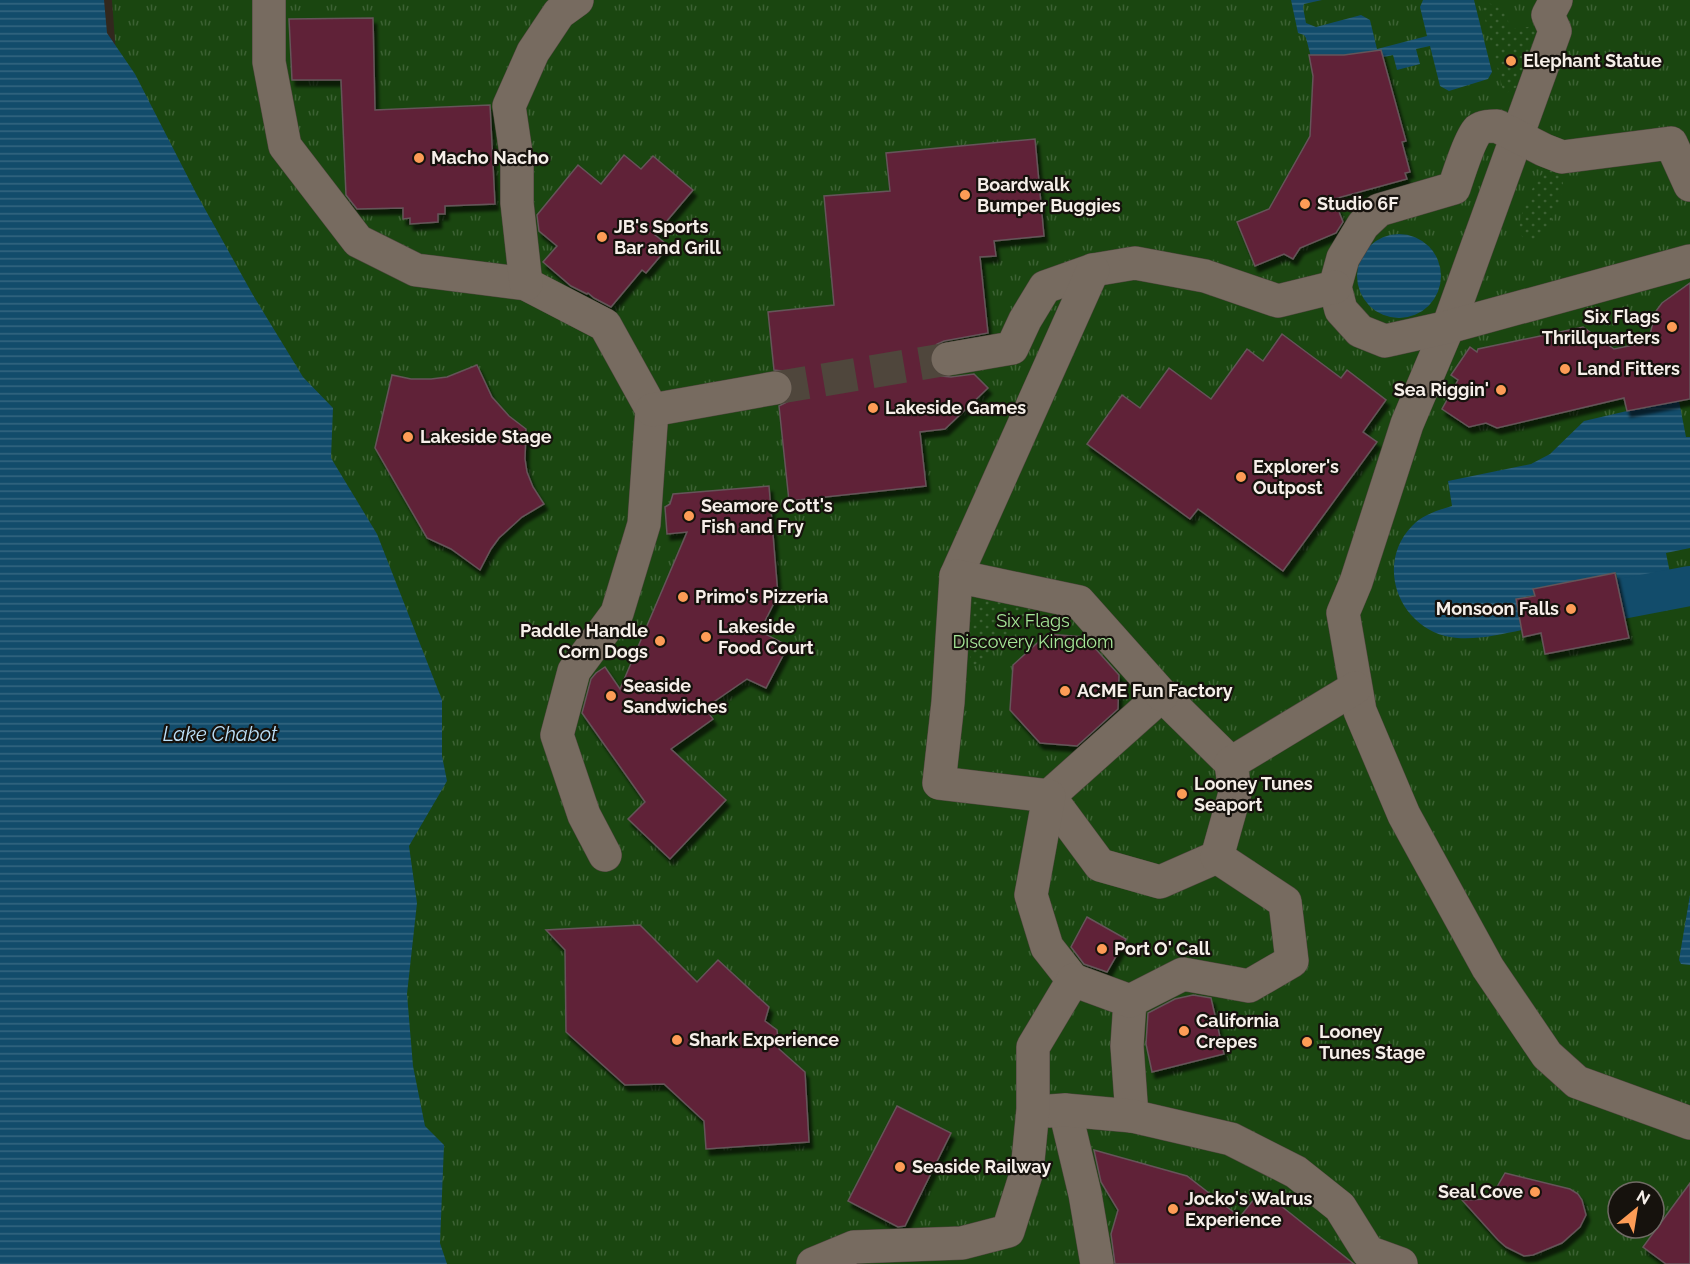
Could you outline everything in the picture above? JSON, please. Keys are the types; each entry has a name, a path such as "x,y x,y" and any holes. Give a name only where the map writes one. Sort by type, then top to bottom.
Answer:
{"street":[{"path":"269,0 269,62 285,146 358,242 416,270 526,284 605,326 652,410 644,524 617,613 574,671 557,735 584,815 605,855"},
{"path":"526,284 517,203 517,160 509,106 533,52 559,13 577,0"},
{"path":"1556,0 1548,15 1555,31 1448,327 1407,424 1356,582 1343,614 1360,711 1404,815 1488,968 1546,1055 1577,1082 1690,1123"},
{"path":"1454,188 1478,130 1488,126 1497,126 1562,157 1671,142 1690,185"},
{"path":"1494,203 1454,188 1378,210 1363,225 1343,258 1335,287 1341,310 1360,331 1385,341 1448,327 1690,261"},
{"path":"948,359 1012,348 1025,320 1045,287 1094,270 1135,263 1204,276 1278,301 1335,287"},
{"path":"1094,270 956,576 948,702 939,783 1048,796 1100,865 1160,882 1217,858"},
{"path":"652,410 775,388"},
{"path":"956,576 1079,602 1162,696 1231,762 1235,793 1217,858"},
{"path":"1231,762 1355,688"},
{"path":"1162,696 1048,796 1031,895 1047,947 1073,980 1130,1001 1183,974 1249,986 1292,961 1285,902 1217,858"},
{"path":"813,1264 854,1247 962,1243 1008,1231 1027,1171 1033,1110 1033,1047 1073,980"},
{"path":"1130,1001 1127,1046 1131,1116"},
{"path":"1097,1264 1085,1194 1057,1110 1131,1116 1231,1139 1296,1172 1340,1207 1368,1252 1401,1264"}],"green space":[{"name":"Six Flags Discovery Kingdom","path":"112,0 1690,0 1690,1264 431,1264 118,81"},
{"path":"1481,3 1501,9 1507,17 1510,29 1536,26 1539,28 1517,87 1504,94"},
{"path":"1553,171 1560,175 1563,183 1558,205 1543,236 1536,240 1527,240 1521,235 1520,230 1523,209 1539,177"},
{"path":"971,596 1040,608 975,665 971,665"}],"water":[{"name":"Lake Chabot","path":"0,0 104,0 107,33 135,74 196,193 253,295 303,377 333,408 331,458 377,534 442,700 442,756 447,781 409,846 417,903 407,994 413,1066 425,1126 444,1145 440,1243 447,1264 0,1264"},
{"path":"1291,0 1322,0 1304,4 1303,7 1306,23 1316,27 1361,15 1370,20 1377,49 1427,36 1420,7 1423,0 1474,0 1492,72 1488,79 1449,91 1440,86 1430,46 1416,49 1420,64 1397,70 1393,55 1380,58 1318,84 1306,38 1298,33"},
{"path":"1399,234 1415,237 1429,246 1438,260 1441,276 1438,292 1429,306 1415,315 1399,318 1383,315 1369,306 1360,292 1357,276 1360,260 1369,246 1383,237"},
{"path":"1679,401 1686,437 1690,437 1690,548 1666,553 1671,578 1619,588 1616,573 1534,589 1535,595 1516,599 1522,630 1483,637 1445,636 1428,629 1415,619 1404,605 1397,590 1394,574 1395,557 1401,541 1416,522 1430,513 1452,506 1448,481 1531,464 1550,454 1584,421"},
{"path":"1690,895 1690,965 1681,964 1679,960"}],"building":[{"name":"Macho Nacho","path":"373,18 375,110 490,105 495,204 445,206 445,214 438,214 438,222 410,224 410,218 403,219 403,208 357,209 346,195 341,80 292,80 289,19"},
{"path":"1381,50 1406,141 1402,142 1410,172 1405,173 1407,179 1334,199 1343,222 1336,233 1300,248 1293,259 1284,254 1255,266 1237,222 1269,209 1310,136 1313,76 1309,55 1344,55"},
{"path":"1035,139 1044,236 994,241 996,256 980,257 988,333 944,341 937,344 931,352 930,363 933,370 941,376 974,374 988,388 945,429 920,432 926,486 789,501 779,406 787,402 793,394 793,385 789,376 782,371 774,370 768,312 834,305 824,196 890,191 886,153"},
{"name":"JB's Sports Bar and Grill","path":"624,155 641,169 653,156 693,190 655,235 669,246 646,273 642,270 611,307 571,286 543,262 557,246 539,231 537,215 578,165 601,184"},
{"path":"1690,283 1690,399 1627,411 1624,398 1497,428 1486,423 1469,427 1442,409 1458,380 1451,375 1470,347 1477,352 1478,349 1583,327 1614,349 1648,342 1656,311 1662,303"},
{"name":"Explorer's Outpost","path":"1282,334 1341,378 1347,370 1386,400 1363,432 1377,442 1283,571 1198,509 1190,519 1087,444 1122,395 1140,408 1169,368 1211,399 1247,349 1263,361"},
{"path":"477,365 492,397 509,416 526,429 527,472 544,504 522,517 499,538 480,570 451,549 427,538 375,448 392,375 411,379 431,379 447,377"},
{"name":"Lakeside Food Court","path":"769,486 778,595 760,631 788,646 766,688 747,679 705,708 713,719 671,749 726,800 670,859 628,819 645,802 582,713 591,679 605,667 620,689 687,532 667,534 665,507 670,504 673,494"},
{"name":"Monsoon Falls","path":"1615,573 1629,638 1545,654 1541,633 1523,637 1516,599 1535,596 1533,589"},
{"name":"ACME Fun Factory","path":"1047,634 1085,637 1119,675 1118,709 1077,746 1040,743 1010,710 1013,665"},
{"name":"Port O' Call","path":"1087,917 1126,939 1107,972 1084,964 1071,947"},
{"name":"Shark Experience","path":"640,925 697,982 718,960 769,1007 765,1021 777,1030 779,1049 805,1072 809,1142 706,1149 704,1121 664,1084 625,1085 566,1032 565,950 546,930"},
{"name":"California Crepes","path":"1193,995 1211,998 1224,1054 1152,1072 1146,1044 1148,1013 1175,999"},
{"name":"Seaside Railway","path":"897,1106 951,1133 905,1226 898,1227 848,1201"},
{"name":"Jocko's Walrus Experience","path":"1094,1150 1187,1176 1240,1217 1261,1190 1354,1264 1115,1264 1111,1234 1118,1210 1101,1182"},
{"name":"Seal Cove","path":"1505,1173 1570,1189 1578,1194 1586,1215 1580,1227 1562,1243 1533,1255 1524,1256 1506,1247 1462,1200 1490,1199"},
{"path":"1690,1183 1690,1264 1666,1264 1643,1247 1648,1240 1666,1240 1666,1216"}],"waterway":[{"name":"Monsoon Falls","path":"1621,599 1690,586"}],"tunnel":[{"path":"775,388 948,359"}],"place":[{"name":"Elephant Statue","path":"1511,61"},
{"name":"Macho Nacho","path":"419,158"},
{"name":"Boardwalk Bumper Buggies","path":"965,195"},
{"name":"Studio 6F","path":"1305,204"},
{"name":"JB's Sports Bar and Grill","path":"602,237"},
{"name":"Six Flags Thrillquarters","path":"1672,327"},
{"name":"Land Fitters","path":"1565,369"},
{"name":"Sea Riggin'","path":"1501,390"},
{"name":"Lakeside Games","path":"873,408"},
{"name":"Lakeside Stage","path":"408,437"},
{"name":"Explorer's Outpost","path":"1241,477"},
{"name":"Seamore Cott's Fish and Fry","path":"689,516"},
{"name":"Primo's Pizzeria","path":"683,597"},
{"name":"Monsoon Falls","path":"1571,609"},
{"name":"Lakeside Food Court","path":"706,637"},
{"name":"Paddle Handle Corn Dogs","path":"660,641"},
{"name":"ACME Fun Factory","path":"1065,691"},
{"name":"Seaside Sandwiches","path":"611,696"},
{"name":"Looney Tunes Seaport","path":"1182,794"},
{"name":"Port O' Call","path":"1102,949"},
{"name":"California Crepes","path":"1184,1031"},
{"name":"Shark Experience","path":"677,1040"},
{"name":"Looney Tunes Stage","path":"1307,1042"},
{"name":"Seaside Railway","path":"900,1167"},
{"name":"Seal Cove","path":"1535,1192"},
{"name":"Jocko's Walrus Experience","path":"1173,1209"}]}
